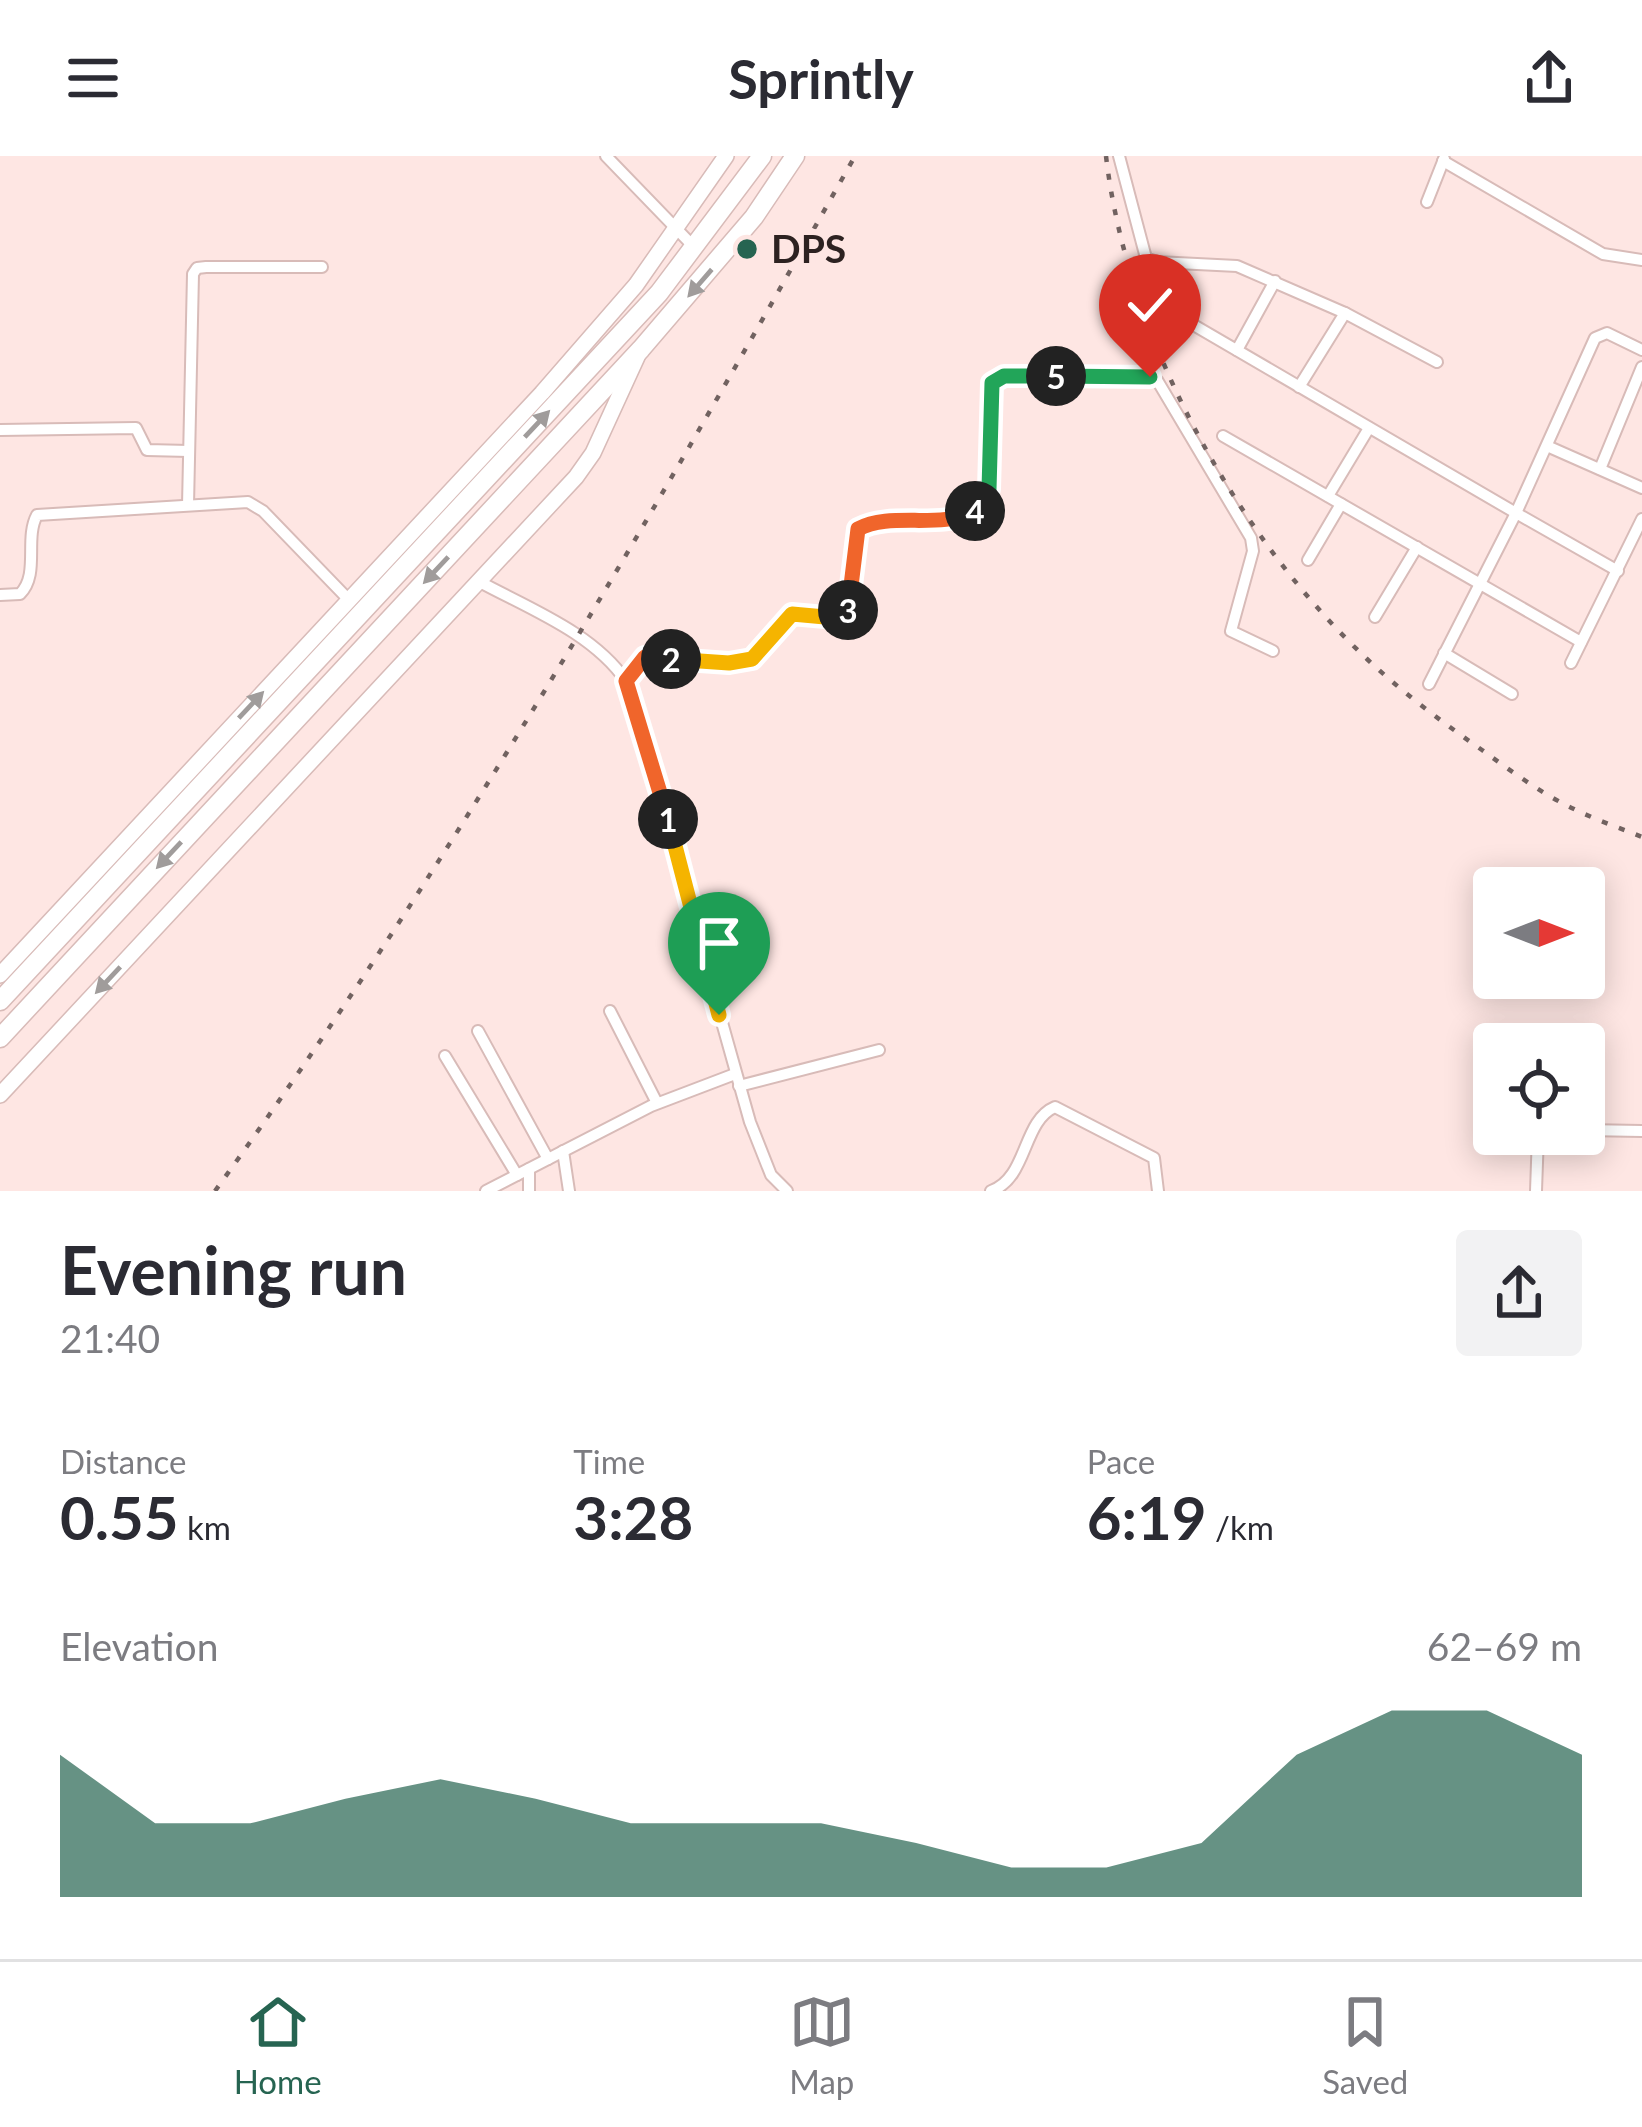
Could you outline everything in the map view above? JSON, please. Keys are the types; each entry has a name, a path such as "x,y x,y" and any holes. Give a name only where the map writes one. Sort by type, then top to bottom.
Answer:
{"highway":[{"path":"0,1001 659,293 762,156"},
{"path":"0,1038 641,349 740,235 795,156"}],"street":[{"path":"605,156 694,248"},
{"path":"0,975 542,393 636,285 726,156"},
{"path":"1119,156 1146,258 1237,266 1345,313 1437,362"},
{"path":"1427,202 1444,158 1603,254 1642,260"},
{"path":"188,505 193,274 206,267 322,267"},
{"path":"1237,350 1275,281"},
{"path":"1173,313 1618,571"},
{"path":"1299,387 1345,313"},
{"path":"1429,684 1516,512 1595,338 1607,333 1642,350"},
{"path":"0,1095 576,477 641,349"},
{"path":"1600,469 1642,367"},
{"path":"626,681 645,657 742,662 760,653 792,614 842,616 849,607 858,529 872,524 950,520 983,507 989,489 989,390 996,378 1004,376 1157,380 1251,538 1253,551 1231,631 1273,651"},
{"path":"0,430 136,428 147,450 189,451"},
{"path":"1328,496 1370,428"},
{"path":"1223,436 1581,642"},
{"path":"1547,446 1642,488"},
{"path":"1308,560 1341,504"},
{"path":"0,595 20,594 28,585 32,520 37,515 255,505 349,600"},
{"path":"1571,663 1642,519"},
{"path":"1376,617 1417,547"},
{"path":"480,582 587,642 626,681 737,1080 761,1152 783,1190"},
{"path":"1444,653 1512,694"},
{"path":"610,1012 657,1103"},
{"path":"478,1031 548,1159"},
{"path":"486,1191 657,1103 737,1080 879,1050"},
{"path":"445,1057 523,1172 529,1191"},
{"path":"992,1191 1013,1176 1044,1114 1055,1107 1154,1158 1158,1191"},
{"path":"1605,1130 1642,1131"},
{"path":"563,1151 569,1191"},
{"path":"1536,1191 1537,1155"}],"railway":[{"path":"215,1191 303,1067 470,812 628,552 855,156"},
{"path":"1106,156 1137,294 1163,362 1195,429 1273,554 1367,659 1423,707 1550,796 1642,837"}],"place":[{"name":"DPS","path":"747,249"}],"route":[{"path":"719,1015 626,681 639,661 645,657 729,663 752,659 792,614 836,618 847,614 856,534 864,525 950,520 983,507 989,489 989,390 996,378 1150,377"}]}
